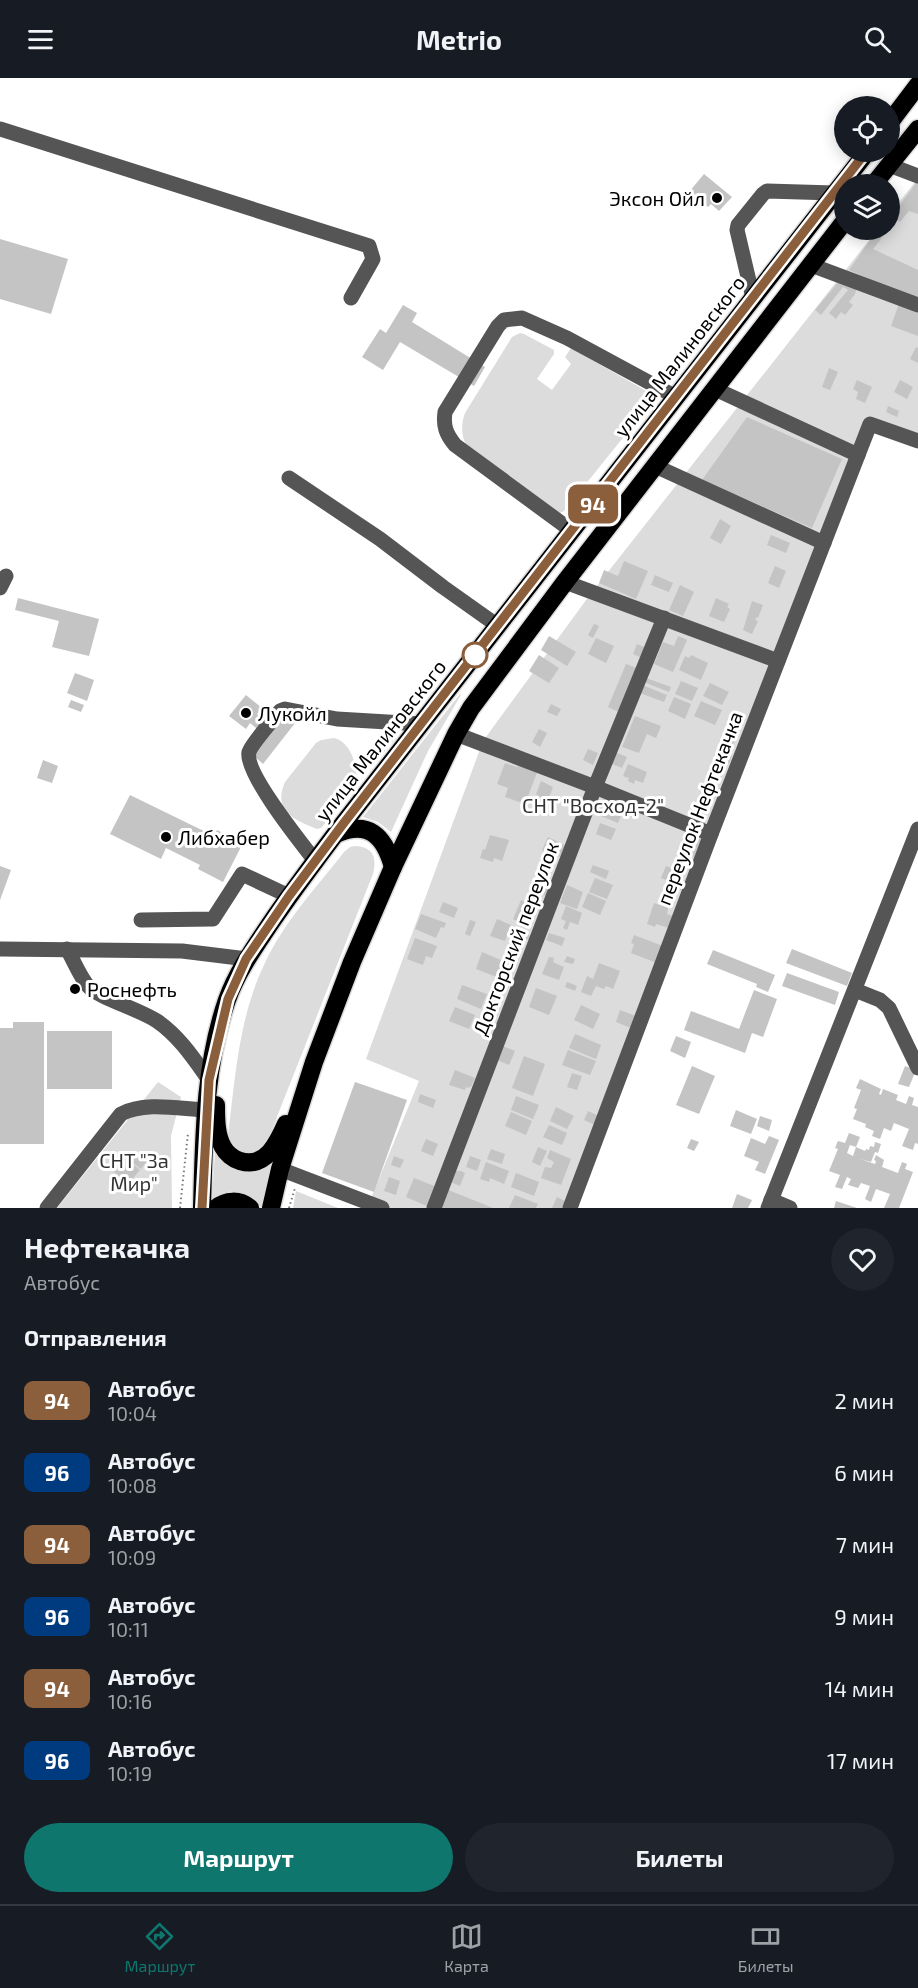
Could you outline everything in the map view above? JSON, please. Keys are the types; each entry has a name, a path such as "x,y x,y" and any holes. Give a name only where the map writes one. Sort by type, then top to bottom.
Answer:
{"highway":[{"path":"900,109 918,85"},
{"path":"882,174 918,129"},
{"name":"улица Малиновского","path":"849,174 859,162"},
{"name":"улица Малиновского","path":"202,1208 199,1110 209,1080 228,999 246,959 289,896 336,834 834,193"},
{"path":"271,1208 280,1169 314,1062 352,962 393,867 456,734 471,708 565,582 834,235"},
{"path":"336,834 357,828 372,832 387,847 393,867"},
{"path":"214,1059 216,1123 219,1139 228,1153 241,1162 263,1159 271,1151 314,1062"},
{"path":"216,1208 223,1203 239,1202 250,1208"}],"street":[{"path":"0,129 369,246 373,259 351,298"},
{"path":"889,165 918,177"},
{"path":"753,298 737,236 738,225 767,191 834,193"},
{"path":"812,265 918,305"},
{"path":"572,531 455,445 447,435 444,423 445,412 498,326 504,320 522,318 567,338 676,397"},
{"path":"715,389 858,455"},
{"name":"переулок Нефтекачка","path":"570,1208 711,834 870,424 918,441"},
{"path":"655,466 824,543"},
{"path":"289,478 380,539 498,626"},
{"path":"565,582 778,660"},
{"name":"Докторский переулок","path":"434,1208 595,787 664,618"},
{"path":"316,862 272,803 256,776 249,759 250,749 280,711 285,709 337,719 421,724"},
{"path":"456,734 711,834"},
{"path":"790,1208 769,1204 918,829"},
{"path":"141,920 213,919 242,874 289,896"},
{"path":"0,949 182,951 246,959"},
{"path":"67,949 87,986 94,992 132,1007 157,1021 177,1038 209,1080"},
{"path":"858,983 889,1008 918,1068"},
{"path":"47,1208 121,1114 140,1108 199,1110"},
{"path":"280,1169 382,1208"}],"path":[{"path":"180,1208 199,1110"},
{"path":"289,1208 298,1176"}],"green space":[{"name":"СНТ \"Восход-2\"","path":"918,178 918,446 872,429 570,1208 367,1208 419,1081 366,1059 483,741 589,596 869,240 900,240 900,201"},
{"path":"520,333 554,350 554,354 537,379 552,390 571,364 565,357 571,348 651,395 651,403 564,511 560,513 466,445 463,437 462,425 465,413 512,337"},
{"path":"460,694 428,751 391,832 378,822 363,817"},
{"path":"388,730 393,732 396,738 381,756 373,753 372,749"},
{"path":"334,738 346,745 353,758 356,774 355,788 321,828 317,829 288,813 281,800 282,792 285,782 316,743"},
{"path":"355,846 373,854 375,863 373,874 267,1142 255,1153 245,1154 232,1146 228,1136 239,1048 256,985 264,965 290,920 344,852"},
{"name":"СНТ \"За Мир\"","path":"158,1082 181,1097 171,1136 172,1208 57,1208"},
{"path":"215,1153 227,1166 241,1171 256,1170 273,1164 261,1207 250,1197 238,1192 226,1193 212,1199"},
{"path":"296,1191 338,1208 293,1208"}],"building":[{"path":"704,174 732,197 719,211 711,204 708,207 689,192"},
{"path":"918,183 918,214 909,211 900,222 900,205"},
{"path":"0,239 68,259 51,314 0,299"},
{"path":"870,240 880,240 873,249 918,270 918,301 849,270"},
{"path":"840,280 857,287 849,302 853,305 845,315 841,312 836,319 829,313 848,290 843,287 821,315 815,310"},
{"path":"900,301 918,308 918,336 891,326"},
{"path":"403,305 417,313 412,322 485,367 474,386 400,342 383,370 362,357 380,329 386,333"},
{"path":"916,347 918,348 918,363 910,359"},
{"path":"829,368 838,372 830,390 822,387"},
{"path":"857,380 872,387 865,403 856,399 858,392 853,389"},
{"path":"900,380 913,387 907,399 894,392"},
{"path":"888,406 899,411 897,417 886,412"},
{"path":"747,417 842,459 812,528 702,480"},
{"path":"720,519 731,526 721,544 710,538"},
{"path":"771,535 790,543 786,553 767,545"},
{"path":"624,561 648,571 636,599 599,583 604,570 618,576"},
{"path":"775,566 786,571 779,588 768,583"},
{"path":"655,575 673,583 669,592 651,585"},
{"path":"680,585 694,592 683,616 669,610"},
{"path":"18,598 99,619 89,656 52,647 59,621 15,610"},
{"path":"716,598 729,604 727,607 730,609 724,622 709,616"},
{"path":"752,601 763,605 755,620 758,621 752,634 743,630"},
{"path":"594,624 599,626 593,638 588,635"},
{"path":"549,636 576,652 567,666 541,650"},
{"path":"678,636 687,640 673,672 654,664 663,642 674,646"},
{"path":"596,638 614,646 606,663 588,654"},
{"path":"637,644 646,648 642,658 633,654"},
{"path":"539,655 559,668 549,683 529,671"},
{"path":"691,655 708,663 701,680 679,670 685,656 689,658"},
{"path":"626,664 639,669 621,713 608,707"},
{"path":"75,673 94,680 87,701 67,693"},
{"path":"643,677 671,687 669,692 641,681"},
{"path":"681,681 698,688 692,701 675,694"},
{"path":"710,683 729,692 722,705 703,696"},
{"path":"640,684 667,695 664,702 637,692"},
{"path":"246,695 262,708 257,714 274,728 289,710 299,718 263,764 253,755 267,737 250,723 246,729 229,716"},
{"path":"674,697 691,704 685,719 668,711"},
{"path":"71,700 84,705 81,712 68,707"},
{"path":"701,701 722,710 715,725 694,716"},
{"path":"551,704 561,709 557,716 547,712"},
{"path":"635,716 661,726 656,738 647,734 639,753 622,747"},
{"path":"539,729 547,733 540,747 532,742"},
{"path":"726,730 737,734 732,747 721,743"},
{"path":"588,749 598,753 593,765 583,760"},
{"path":"718,750 732,756 729,764 715,758"},
{"path":"615,752 627,757 622,768 610,763"},
{"path":"43,760 58,766 52,783 37,778"},
{"path":"505,763 517,767 519,763 538,770 525,804 505,797 508,788 497,784"},
{"path":"628,764 647,772 643,783 635,780 634,784 628,781 629,778 623,776"},
{"path":"541,781 553,787 548,800 545,799 543,803 537,801 539,796 536,794"},
{"path":"130,795 214,836 217,830 243,843 223,882 198,869 200,865 166,848 161,859 110,834"},
{"path":"603,799 624,808 618,823 596,814"},
{"path":"701,799 711,802 705,818 695,814"},
{"path":"600,823 616,829 611,840 596,834"},
{"path":"685,831 702,837 694,857 684,853 687,845 681,843"},
{"path":"490,835 509,840 502,861 494,858 493,862 480,858"},
{"path":"548,837 565,845 560,857 542,850"},
{"path":"593,865 609,871 606,879 590,872"},
{"path":"0,866 11,870 0,900"},
{"path":"666,866 680,872 677,880 684,882 681,890 674,888 676,884 661,878"},
{"path":"595,878 613,885 607,899 589,892"},
{"path":"538,880 553,886 549,897 533,891"},
{"path":"567,885 583,892 577,909 560,903"},
{"path":"588,893 606,901 600,915 582,907"},
{"path":"521,900 532,904 524,924 513,919"},
{"path":"443,902 458,908 454,918 439,912"},
{"path":"654,903 668,908 667,914 673,916 669,928 647,924"},
{"path":"566,906 582,913 578,925 570,922 567,930 563,928 566,921 561,919"},
{"path":"421,914 446,923 444,928 441,927 436,938 415,929"},
{"path":"497,919 511,925 505,941 490,936"},
{"path":"470,920 476,922 470,936 465,934"},
{"path":"519,931 531,936 529,940 517,936"},
{"path":"549,933 565,938 562,946 546,940"},
{"path":"634,935 663,946 657,963 631,953"},
{"path":"415,938 437,946 432,958 426,956 423,965 407,959"},
{"path":"792,949 852,973 847,986 786,963"},
{"path":"713,950 775,975 768,992 756,987 757,984 707,964"},
{"path":"482,952 505,962 499,978 476,969"},
{"path":"567,956 575,959 573,964 564,962"},
{"path":"549,957 554,958 553,962 564,967 559,980 542,974"},
{"path":"599,963 620,971 613,989 596,986 591,996 581,992 587,976 593,979"},
{"path":"787,973 839,992 835,1005 782,986"},
{"path":"567,982 577,986 575,991 565,987"},
{"path":"462,985 487,994 481,1009 457,999"},
{"path":"536,988 557,996 549,1015 529,1007"},
{"path":"754,990 777,999 763,1037 752,1033 745,1053 684,1030 691,1011 739,1029"},
{"path":"581,1005 600,1014 593,1029 574,1020"},
{"path":"455,1007 475,1015 469,1029 449,1021"},
{"path":"620,1010 636,1016 631,1028 616,1022"},
{"path":"13,1022 44,1022 44,1144 0,1144 0,1028 13,1028"},
{"path":"47,1031 112,1031 112,1089 47,1089"},
{"path":"575,1034 601,1045 596,1059 569,1048"},
{"path":"676,1036 691,1042 685,1058 670,1051"},
{"path":"503,1046 515,1051 509,1065 497,1060"},
{"path":"568,1050 596,1061 590,1075 562,1065"},
{"path":"524,1056 545,1064 533,1096 512,1088"},
{"path":"692,1066 715,1076 699,1114 676,1105"},
{"path":"905,1066 916,1070 909,1087 898,1084"},
{"path":"455,1070 475,1078 471,1087 466,1087 465,1090 449,1085"},
{"path":"572,1073 582,1076 577,1090 567,1087"},
{"path":"860,1079 881,1089 879,1094 881,1095 883,1089 898,1095 896,1100 906,1104 909,1096 914,1098 912,1105 918,1107 918,1144 915,1143 913,1150 902,1146 909,1129 894,1123 891,1131 884,1128 880,1139 872,1136 874,1131 865,1127 866,1124 853,1119 857,1109 854,1108 861,1090 856,1088"},
{"path":"355,1082 407,1100 374,1192 322,1173"},
{"path":"420,1094 436,1100 433,1108 418,1102"},
{"path":"516,1096 539,1105 533,1119 511,1110"},
{"path":"556,1107 574,1116 567,1129 550,1121"},
{"path":"736,1110 757,1119 751,1134 730,1126"},
{"path":"588,1111 599,1116 595,1125 584,1120"},
{"path":"511,1112 532,1121 526,1135 505,1126"},
{"path":"760,1116 772,1120 769,1131 757,1126"},
{"path":"549,1125 567,1133 562,1145 543,1137"},
{"path":"849,1133 860,1137 856,1147 865,1151 869,1150 870,1146 874,1147 875,1142 881,1144 871,1162 860,1159 875,1164 876,1155 884,1160 882,1167 898,1173 902,1162 907,1164 905,1169 913,1172 899,1208 884,1208 890,1194 876,1189 871,1202 865,1199 870,1186 861,1183 858,1188 848,1185 851,1179 847,1177 842,1189 835,1187 840,1175 829,1171 838,1149 835,1148 838,1141 845,1143","holes":["850,1145 856,1147 853,1156 847,1153"]},
{"path":"769,1136 779,1140 765,1174 755,1170 759,1162 744,1156 751,1138 765,1144"},
{"path":"426,1139 438,1144 433,1156 421,1151"},
{"path":"691,1139 699,1142 694,1151 687,1148"},
{"path":"538,1147 547,1151 540,1166 532,1162"},
{"path":"491,1149 505,1154 502,1164 487,1159"},
{"path":"550,1150 571,1159 561,1185 541,1178 545,1167 551,1168 554,1162 547,1158"},
{"path":"136,1153 147,1161 141,1169 130,1161"},
{"path":"394,1156 404,1160 400,1168 391,1165"},
{"path":"470,1156 481,1160 477,1171 466,1167"},
{"path":"130,1162 140,1170 129,1183 114,1172 118,1167 123,1170"},
{"path":"486,1162 509,1171 504,1184 490,1178 489,1182 480,1179"},
{"path":"452,1171 465,1173 460,1186 448,1181"},
{"path":"516,1173 539,1182 534,1196 511,1187"},
{"path":"389,1177 400,1181 396,1195 384,1191"},
{"path":"414,1178 437,1187 429,1207 406,1197"},
{"path":"446,1189 493,1208 438,1208"},
{"path":"737,1194 752,1200 748,1208 732,1208"},
{"path":"515,1195 538,1204 536,1208 509,1208"},
{"path":"557,1197 565,1201 562,1208 552,1208"},
{"path":"836,1201 857,1208 834,1208"}],"bus line":[{"name":"94","path":"202,1208 209,1080 228,999 246,959 289,896 343,824 858,162"}],"place":[{"name":"Эксон Ойл","path":"717,198"},
{"name":"Лукойл","path":"246,713"},
{"name":"Либхабер","path":"166,837"},
{"name":"Роснефть","path":"75,989"}]}
